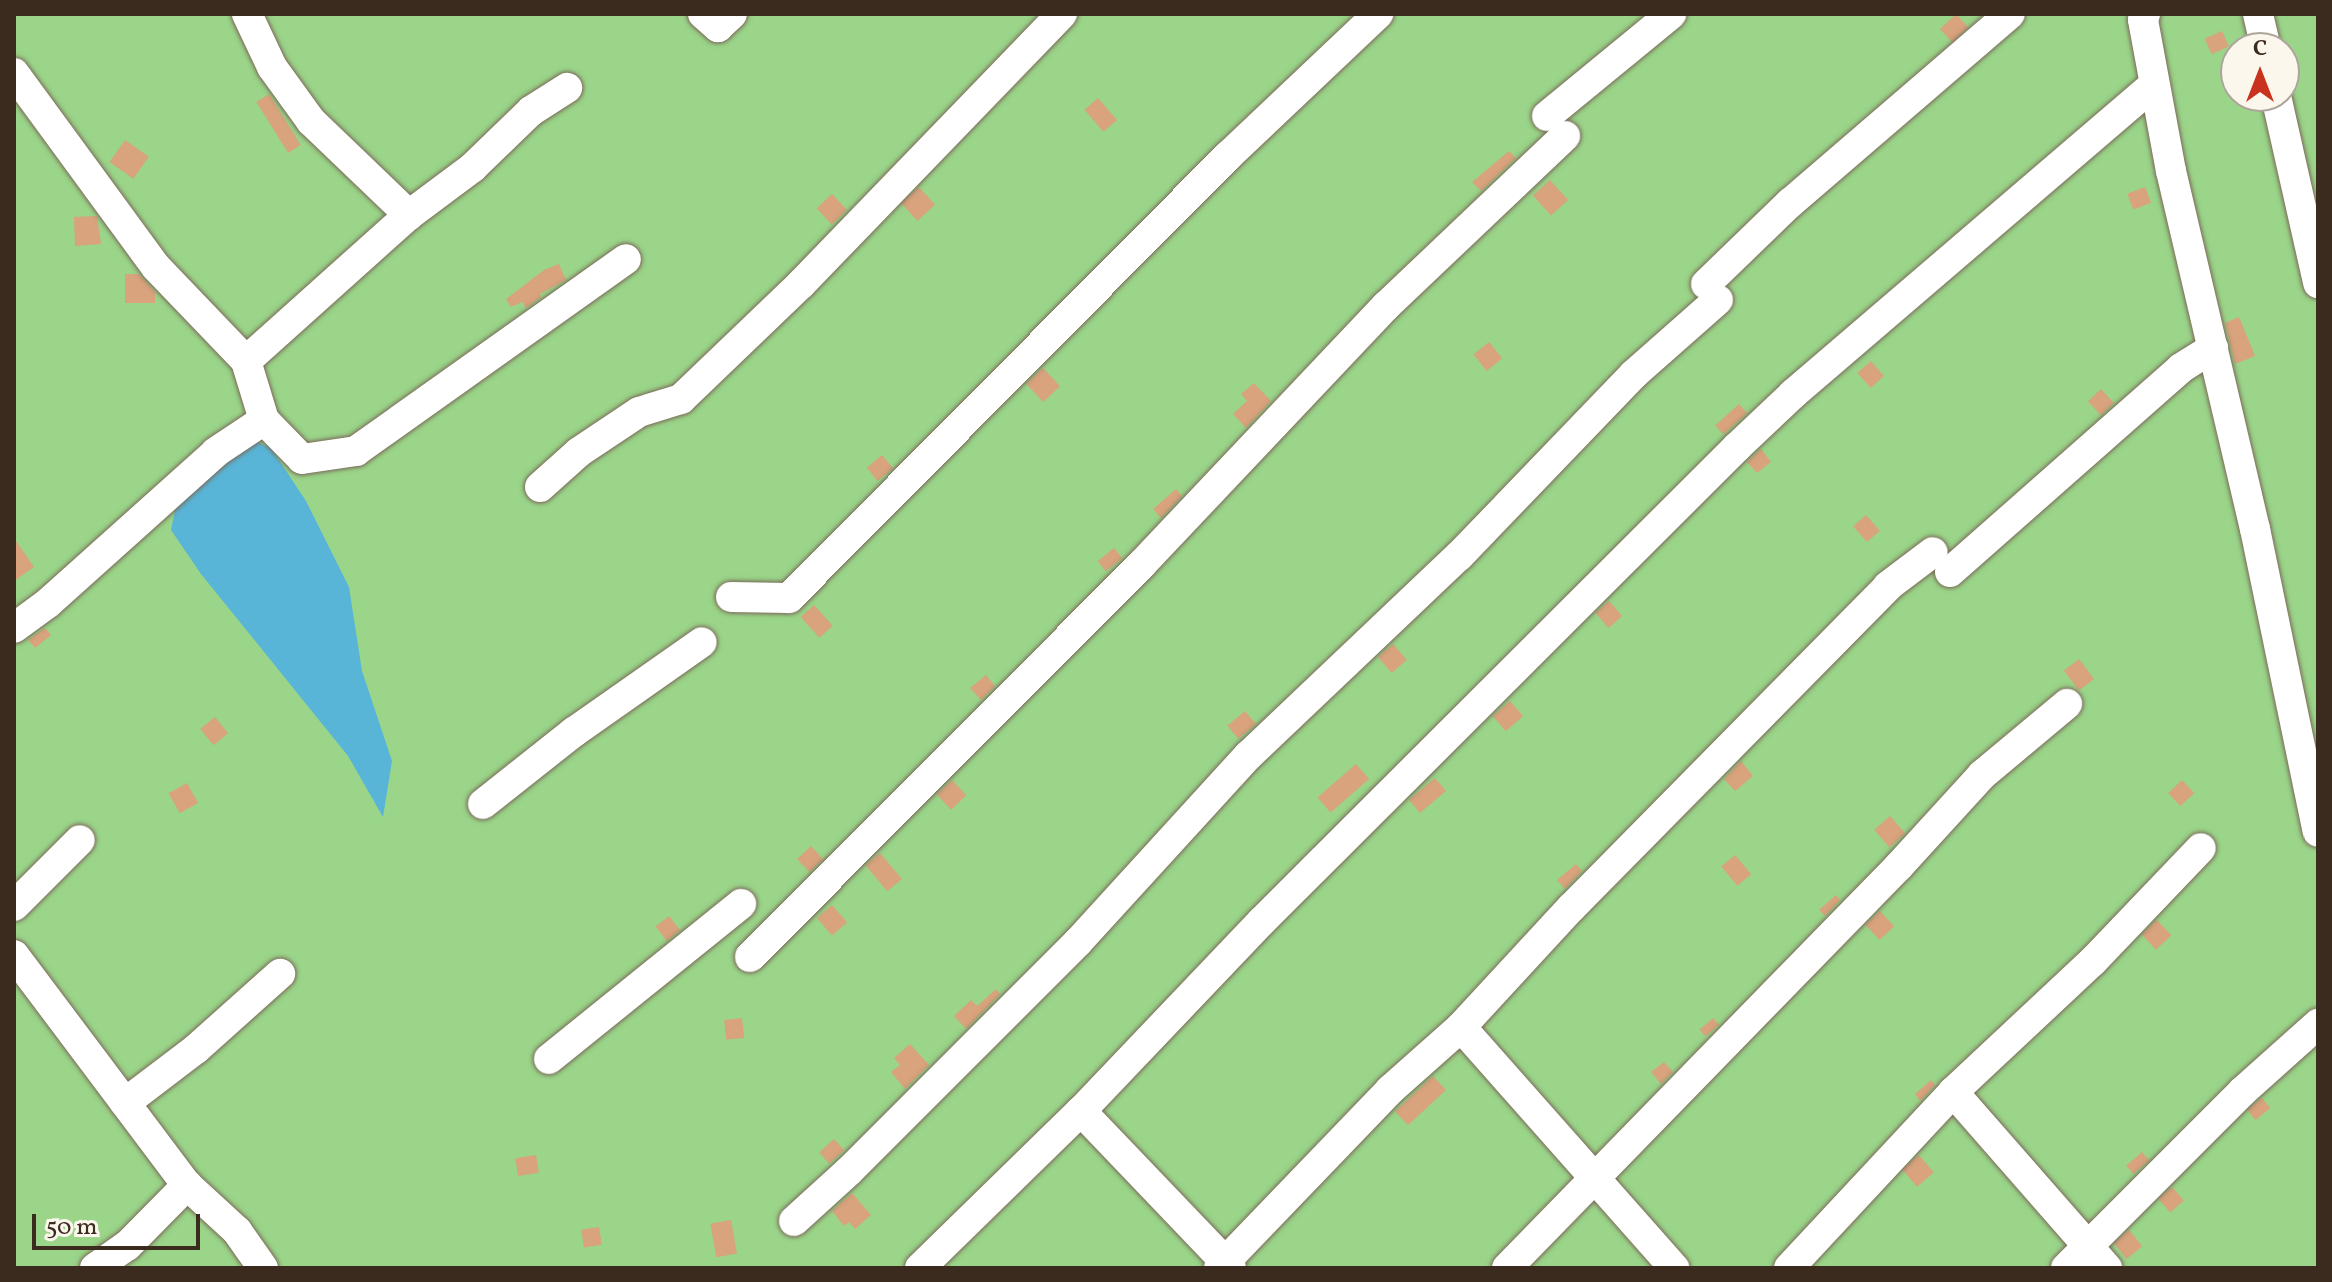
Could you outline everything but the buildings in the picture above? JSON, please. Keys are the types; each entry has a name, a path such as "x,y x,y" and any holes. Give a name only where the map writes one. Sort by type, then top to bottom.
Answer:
{"lane":[{"path":"247,14 272,67 311,121 409,215"},
{"path":"703,14 718,27 732,14"},
{"path":"540,487 579,452 639,412 681,399 801,284 1062,14"},
{"path":"731,597 789,598 1228,156 1378,14"},
{"path":"750,957 1142,564 1556,126 1671,14"},
{"path":"794,1221 849,1171 1078,942 1249,755 1459,556 1712,292 1790,203 2010,14"},
{"path":"2145,14 2143,20 2171,171 2213,348 2318,832"},
{"path":"14,73 156,267 246,361 264,420 302,459 356,451 626,259"},
{"path":"920,1268 1081,1111 1262,921 1737,447 1793,394 2154,85"},
{"path":"246,361 409,215 472,168 531,111 567,88"},
{"path":"2280,112 2318,283"},
{"path":"1081,1111 1225,1266 1390,1090 1461,1027 1571,908 1888,586 1941,562 2181,368 2213,348"},
{"path":"14,628 48,603 216,452 264,420"},
{"path":"483,804 574,732 702,642"},
{"path":"1507,1268 1899,866 1982,775 2067,704"},
{"path":"14,906 80,840"},
{"path":"1789,1268 1953,1092 2093,961 2201,848"},
{"path":"549,1059 741,904"},
{"path":"14,955 187,1185 237,1231 263,1268"},
{"path":"125,1103 196,1049 280,974"},
{"path":"2066,1268 2098,1257 2243,1091 2318,1024"},
{"path":"1461,1027 1674,1268"},
{"path":"1953,1092 2098,1257"},
{"path":"95,1268 127,1246 187,1185"}],"green space":[{"path":"14,14 2318,14 2318,1268 14,1268"}],"water":[{"path":"244,436 271,448 306,501 349,587 362,671 392,761 383,817 348,756 201,574 171,530 176,505"}]}
